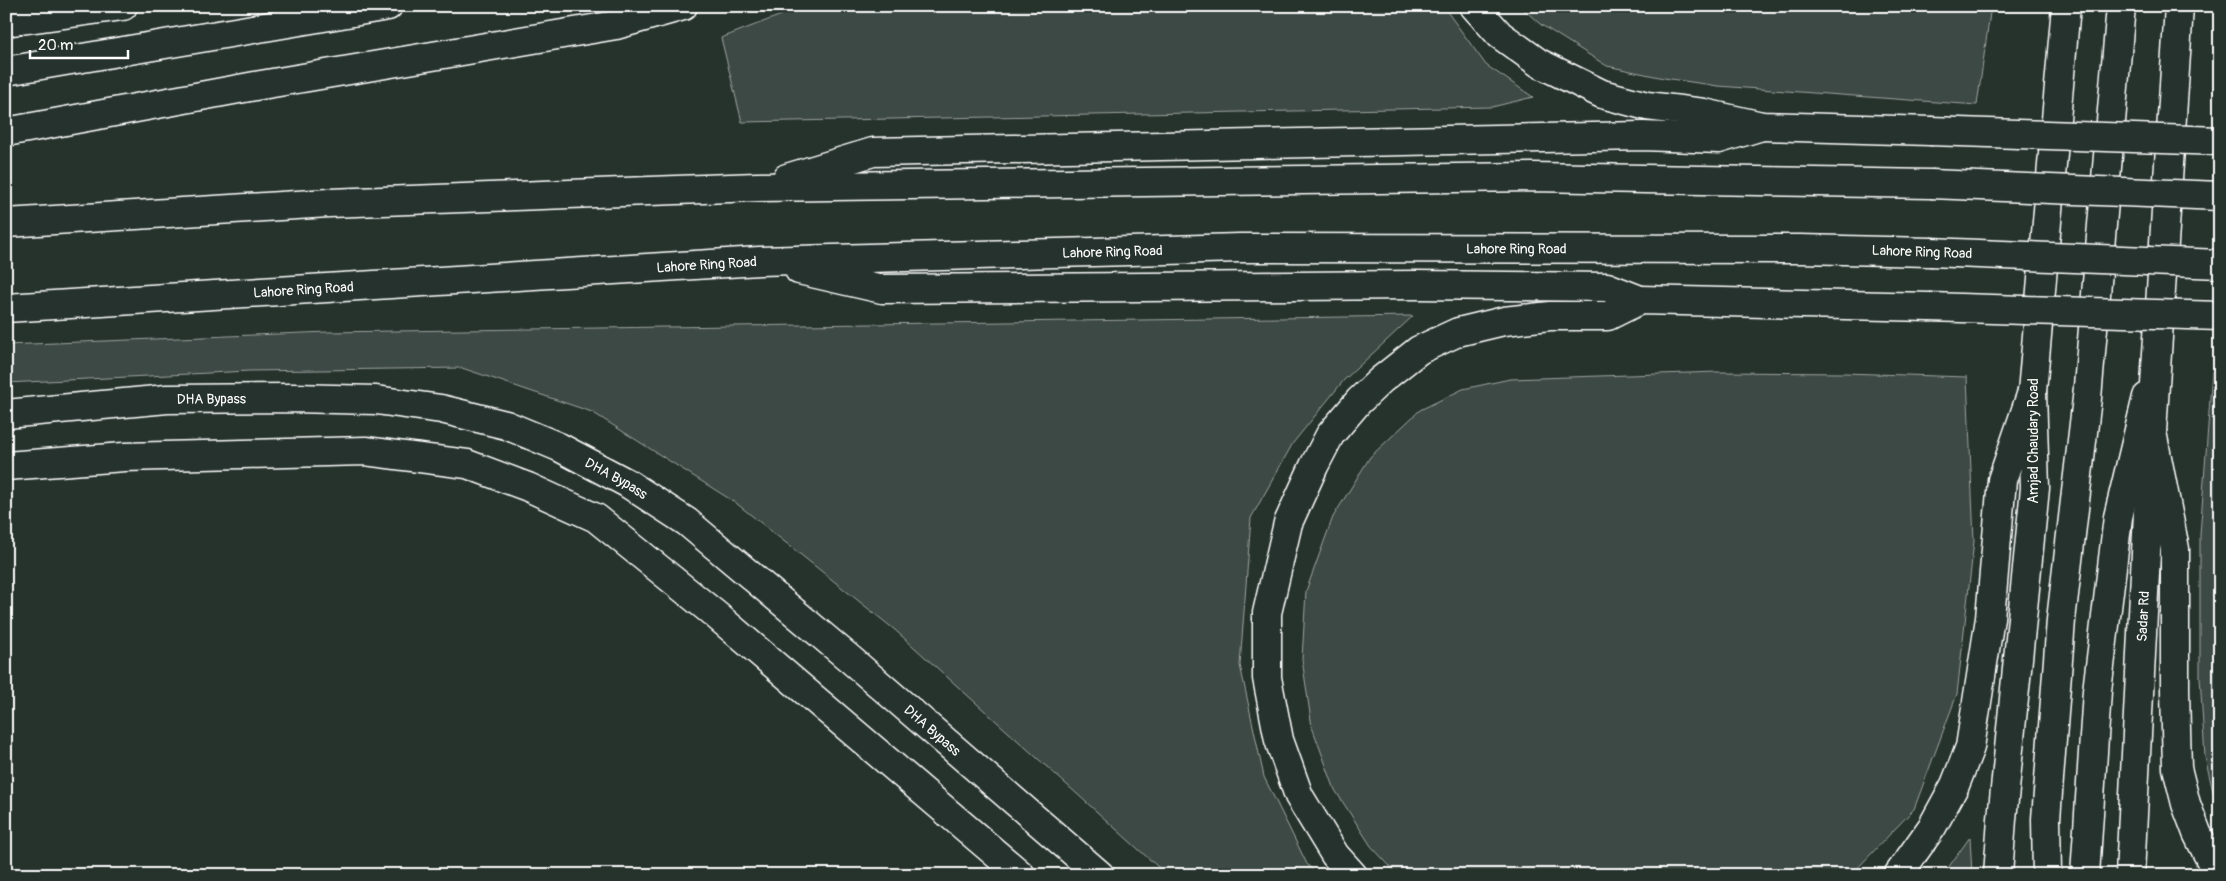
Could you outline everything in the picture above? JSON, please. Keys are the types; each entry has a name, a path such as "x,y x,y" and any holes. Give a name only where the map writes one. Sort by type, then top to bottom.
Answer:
{"main road":[{"path":"6,22 123,6"},
{"path":"6,71 388,6"},
{"path":"6,132 255,86 616,25 683,6"},
{"path":"1474,6 1500,35 1539,63 1602,94 1647,106 1704,113 1762,126 2220,141"},
{"name":"Amjad Chaudary Road","path":"1998,875 2035,488 2032,392 2066,6"},
{"path":"2047,875 2046,819 2061,620 2087,398 2121,6"},
{"path":"2085,875 2097,691 2118,517 2156,359 2179,6"},
{"path":"757,188 873,152 1643,136 1719,139 1762,126"},
{"path":"6,223 329,203 757,188 1532,178 1931,184 2220,196"},
{"name":"Lahore Ring Road","path":"6,308 759,261 1240,248 1780,249 1930,252 2220,264"},
{"path":"759,261 882,289 1406,285 1578,287 1607,288 1640,300 2220,316"},
{"path":"1354,875 1335,855 1299,796 1279,740 1267,678 1267,614 1288,523 1314,466 1330,435 1359,401 1380,380 1419,350 1458,332 1504,321 1550,316 1608,316 1640,300"},
{"name":"Sadar Rd","path":"2130,875 2156,359"},
{"path":"1898,875 1932,827 1956,784 1970,748 1990,618 2002,480 2032,392"},
{"name":"DHA Bypass","path":"6,414 168,399 293,398 376,400 441,409 506,425 559,447 627,483 687,522 850,659 1100,875"},
{"path":"2152,432 2175,549 2177,768 2186,804 2197,832 2211,861 2220,874"},
{"path":"6,466 124,457 365,451 467,464 528,487 596,518 716,615 1021,875"}],"shaded area":[{"path":"805,6 1443,6 1486,65 1533,97 1492,107 742,122 721,38"},
{"path":"1520,6 1991,6 1977,105 1718,86 1664,78 1607,66 1540,24"},
{"path":"1413,316 1344,380 1293,443 1251,518 1240,665 1264,777 1307,864 1317,875 1167,875 895,630 736,503 592,412 462,368 249,371 6,383 6,345 328,332"},
{"path":"2212,371 2220,375 2220,810 2214,796 2205,757 2200,677 2200,535"},
{"path":"1718,372 1844,373 1967,377 1974,541 1957,694 1914,809 1851,875 1398,875 1371,846 1335,790 1312,727 1302,659 1306,591 1333,517 1370,457 1420,410 1463,389 1510,379"},
{"path":"1970,837 1972,875 1943,875"}]}
